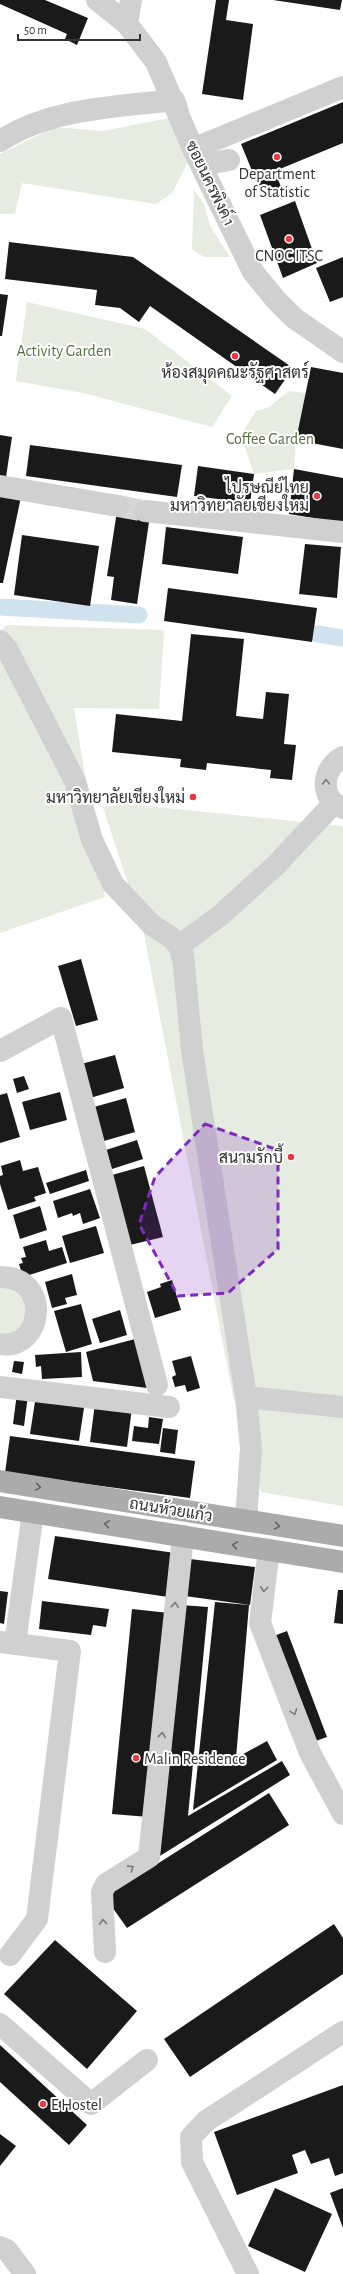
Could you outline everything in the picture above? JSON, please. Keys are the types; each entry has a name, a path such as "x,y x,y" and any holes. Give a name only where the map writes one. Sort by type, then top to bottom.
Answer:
{"main road":[{"name":"ถนนห้วยแก้ว","path":"0,1481 343,1536"},
{"name":"ถนนห้วยแก้ว","path":"0,1507 343,1562"}],"street":[{"path":"127,24 131,0"},
{"path":"103,4 142,43"},
{"name":"ซอยนครพิงค์ 1","path":"103,4 127,24 156,62 174,100 189,150 253,272 276,300 294,318 343,352"},
{"path":"229,160 202,165 189,150 343,87"},
{"path":"0,141 47,120 101,108 174,100"},
{"path":"0,486 118,506"},
{"path":"145,511 343,532"},
{"path":"0,642 7,649 75,781 92,840 113,884 152,925 172,938 179,946 182,956 192,1050 246,1397 251,1448 246,1521"},
{"path":"179,946 222,914 339,805 329,796 325,787 325,777 329,767 343,757"},
{"path":"0,1051 61,1018 157,1385"},
{"path":"0,1277 19,1280 28,1287 34,1296 37,1307 34,1324 24,1337 1,1349"},
{"path":"0,1387 169,1407"},
{"path":"246,1397 343,1403"},
{"path":"246,1397 343,1407"},
{"path":"10,1954 37,1919 70,1650 8,1643 33,1512"},
{"path":"105,1952 102,1892 106,1884 149,1857 183,1536"},
{"path":"269,1550 260,1623 310,1753 343,1814"},
{"path":"0,2024 91,2104 147,2060"},
{"path":"248,2274 192,2162 191,2137 206,2121 343,2032"},
{"path":"0,2247 7,2250 24,2274"}],"highlighted area":[{"path":"205,1124 278,1150 278,1249 228,1293 178,1296 139,1224 155,1177"}],"green space":[{"path":"169,118 191,156 172,193 156,204 22,183 15,214 0,214 0,154 55,127 102,131"},
{"path":"194,190 204,204 210,226 230,257 204,257 192,249"},
{"name":"Activity Garden","path":"27,302 145,329 232,396 212,427 83,393 16,381"},
{"name":"Coffee Garden","path":"289,391 306,393 296,440 294,469 254,474 241,435 256,411 269,407"},
{"path":"6,625 164,630 159,709 74,708 105,897 0,933 0,634"},
{"path":"127,804 343,826 343,1506 261,1492 251,1448 233,1396 144,934 103,807"},
{"path":"0,1287 17,1290 27,1302 25,1324 13,1334 0,1335"}],"building":[{"path":"0,0 45,0 88,18 77,45 65,39 67,34 0,4"},
{"path":"216,0 229,0 226,20 253,24 243,100 202,94"},
{"path":"273,0 342,0 340,10"},
{"name":"Department of Statistic","path":"343,102 343,143 275,171 281,187 262,195 241,144"},
{"name":"CNOC ITSC","path":"295,201 317,263 283,278 260,215"},
{"path":"9,242 133,257 293,368 275,394 150,306 139,322 120,308 95,305 97,290 5,279"},
{"path":"343,257 343,297 330,302 316,268"},
{"path":"0,294 8,295 2,336 0,336"},
{"path":"311,367 343,373 343,449 296,440"},
{"path":"0,435 12,437 5,484 0,483"},
{"path":"30,445 182,465 177,497 26,476"},
{"path":"198,466 254,474 250,503 194,496"},
{"name":"ไปรษณีย์ไทย มหาวิทยาลัยเชียงใหม่","path":"294,469 343,478 343,523 289,514"},
{"path":"0,488 22,492 3,583 0,583"},
{"path":"119,498 146,502 149,522 137,604 111,600 114,577 107,576"},
{"path":"166,527 243,537 238,574 162,564"},
{"path":"22,535 99,546 90,606 14,595"},
{"path":"305,544 341,547 337,598 299,594"},
{"path":"168,588 317,608 312,642 164,621"},
{"path":"191,634 244,639 236,716 263,719 266,692 289,694 284,744 296,745 292,780 270,778 271,770 207,763 206,770 180,767 181,759 112,752 116,714 182,721"},
{"path":"81,959 98,1020 76,1026 58,966"},
{"path":"115,1055 124,1088 90,1098 81,1064"},
{"path":"24,1076 29,1089 17,1093 13,1079"},
{"path":"60,1092 67,1120 30,1130 22,1102"},
{"path":"7,1093 20,1137 0,1143 0,1095"},
{"path":"126,1098 135,1132 104,1141 94,1107"},
{"path":"137,1140 143,1159 112,1169 106,1150"},
{"path":"20,1160 23,1171 38,1167 46,1193 34,1197 36,1201 8,1210 0,1184 0,1176 3,1175 1,1166"},
{"path":"144,1166 163,1237 130,1245 112,1175"},
{"path":"86,1170 89,1181 50,1194 46,1183"},
{"path":"90,1189 100,1218 83,1224 80,1213 73,1216 72,1213 58,1218 53,1201"},
{"path":"40,1206 47,1230 20,1239 13,1215"},
{"path":"96,1226 104,1253 70,1263 62,1236"},
{"path":"46,1240 49,1251 62,1247 67,1263 23,1277 19,1264 23,1263 21,1258 26,1257 23,1247"},
{"path":"72,1274 77,1295 65,1298 67,1304 52,1308 45,1282"},
{"path":"172,1280 181,1310 155,1318 147,1292 161,1287 160,1284"},
{"path":"81,1304 92,1344 66,1352 54,1311"},
{"path":"120,1310 127,1335 100,1343 92,1319"},
{"path":"135,1339 147,1388 93,1381 86,1352"},
{"path":"81,1352 82,1377 42,1379 41,1366 36,1367 35,1355"},
{"path":"191,1356 200,1388 187,1392 185,1385 175,1387 172,1377 176,1375 172,1361"},
{"path":"14,1361 24,1362 22,1374 12,1372"},
{"path":"17,1393 28,1395 24,1426 13,1424"},
{"path":"36,1395 85,1401 79,1441 30,1434"},
{"path":"95,1403 132,1408 127,1447 90,1442"},
{"path":"149,1417 163,1419 159,1444 132,1441 134,1426 148,1428"},
{"path":"163,1428 178,1430 175,1454 160,1452"},
{"path":"10,1436 195,1461 190,1498 5,1473"},
{"path":"55,1536 175,1553 168,1597 48,1579"},
{"path":"190,1559 255,1567 250,1605 185,1596"},
{"path":"338,1590 343,1590 343,1624 334,1623"},
{"path":"0,1591 8,1592 4,1624 0,1623"},
{"path":"42,1601 109,1609 106,1627 93,1625 91,1635 39,1629"},
{"path":"215,1602 249,1605 236,1758 267,1741 277,1760 193,1810"},
{"path":"181,1605 208,1607 188,1816 282,1761 290,1775 155,1859"},
{"name":"Malin Residence","path":"132,1609 169,1613 149,1817 112,1814"},
{"path":"287,1631 327,1737 310,1743 271,1637"},
{"path":"269,1793 289,1825 127,1928 105,1897"},
{"path":"334,1924 343,1938 343,1974 190,2077 164,2039"},
{"path":"55,1940 137,2011 87,2069 4,1994"},
{"name":"E Hostel","path":"0,2045 87,2125 69,2145 0,2082"},
{"path":"343,2085 343,2173 335,2176 329,2158 311,2164 305,2150 292,2155 298,2173 237,2195 214,2132"},
{"path":"0,2134 16,2146 0,2166"},
{"path":"275,2188 332,2214 305,2272 248,2246"},
{"path":"343,2188 343,2228 330,2193"}],"waterway":[{"path":"0,607 139,615"},
{"path":"318,634 343,638"}],"tunnel":[{"path":"118,506 145,511"}],"place":[{"name":"Department of Statistic","path":"277,157"},
{"name":"CNOC ITSC","path":"289,239"},
{"name":"ห้องสมุดคณะรัฐศาสตร์","path":"235,356"},
{"name":"ไปรษณีย์ไทย มหาวิทยาลัยเชียงใหม่","path":"317,496"},
{"name":"มหาวิทยาลัยเชียงใหม่","path":"193,797"},
{"name":"สนามรักบี้","path":"291,1157"},
{"name":"Malin Residence","path":"136,1758"},
{"name":"E Hostel","path":"43,2104"}]}
